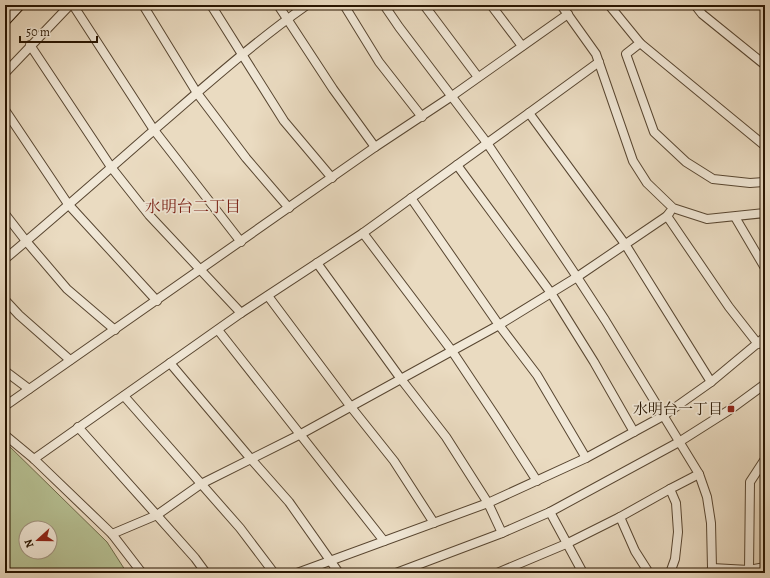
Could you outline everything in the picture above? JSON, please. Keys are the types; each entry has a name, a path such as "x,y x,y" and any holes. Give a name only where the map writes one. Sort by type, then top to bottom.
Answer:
{"street":[{"path":"5,19 18,5"},
{"path":"5,72 70,5"},
{"path":"73,5 154,130 241,242"},
{"path":"143,5 197,93 246,158 289,208"},
{"path":"210,5 284,121 332,178"},
{"path":"278,5 333,89 375,148"},
{"path":"5,259 242,55 307,5"},
{"path":"344,5 380,62 422,117"},
{"path":"384,5 487,143 577,276 699,474 707,497 711,523 711,571 749,571 765,567"},
{"path":"424,5 478,77"},
{"path":"491,5 522,46"},
{"path":"561,5 596,54 633,161 646,183 673,208 707,219 765,213"},
{"path":"609,5 640,43 765,146"},
{"path":"695,5 702,14 765,65"},
{"path":"5,406 568,14"},
{"path":"640,43 626,54 654,132 686,162 712,179 750,183 765,182"},
{"path":"30,45 111,167 149,215 241,313"},
{"path":"34,458 241,313 363,233 599,62"},
{"path":"5,110 68,204 157,301"},
{"path":"529,113 625,244 711,382"},
{"path":"457,165 551,293 594,362 634,432"},
{"path":"411,198 499,325 537,375 586,458"},
{"path":"112,534 157,515 201,484 301,434 499,325 551,293 667,216 673,208"},
{"path":"5,214 67,289 115,330"},
{"path":"667,216 729,307 758,344"},
{"path":"735,217 765,268"},
{"path":"363,233 452,351 537,481"},
{"path":"317,263 401,379 446,437 488,503 502,533"},
{"path":"268,296 351,407 394,461 434,523"},
{"path":"5,300 19,315 70,360"},
{"path":"218,330 384,541"},
{"path":"298,573 488,503 586,458 662,416 711,382 765,337"},
{"path":"170,363 289,502 339,573"},
{"path":"5,371 29,389"},
{"path":"396,573 502,533 550,512 679,442 731,409 765,384"},
{"path":"124,396 240,528 274,573"},
{"path":"78,427 195,558 206,573"},
{"path":"5,435 34,458 112,534 142,573"},
{"path":"749,571 750,482 765,459"},
{"path":"497,573 566,544 620,518 699,474"},
{"path":"670,490 676,503 678,532 675,559 670,573"},
{"path":"550,512 583,573"},
{"path":"620,518 635,551 648,573"},
{"path":"516,565 520,573"}],"green space":[{"path":"6,443 107,542 127,573 5,573"}],"place":[{"name":"水明台一丁目","path":"731,409"}],"district":[{"name":"水明台二丁目","path":"193,207"}]}
